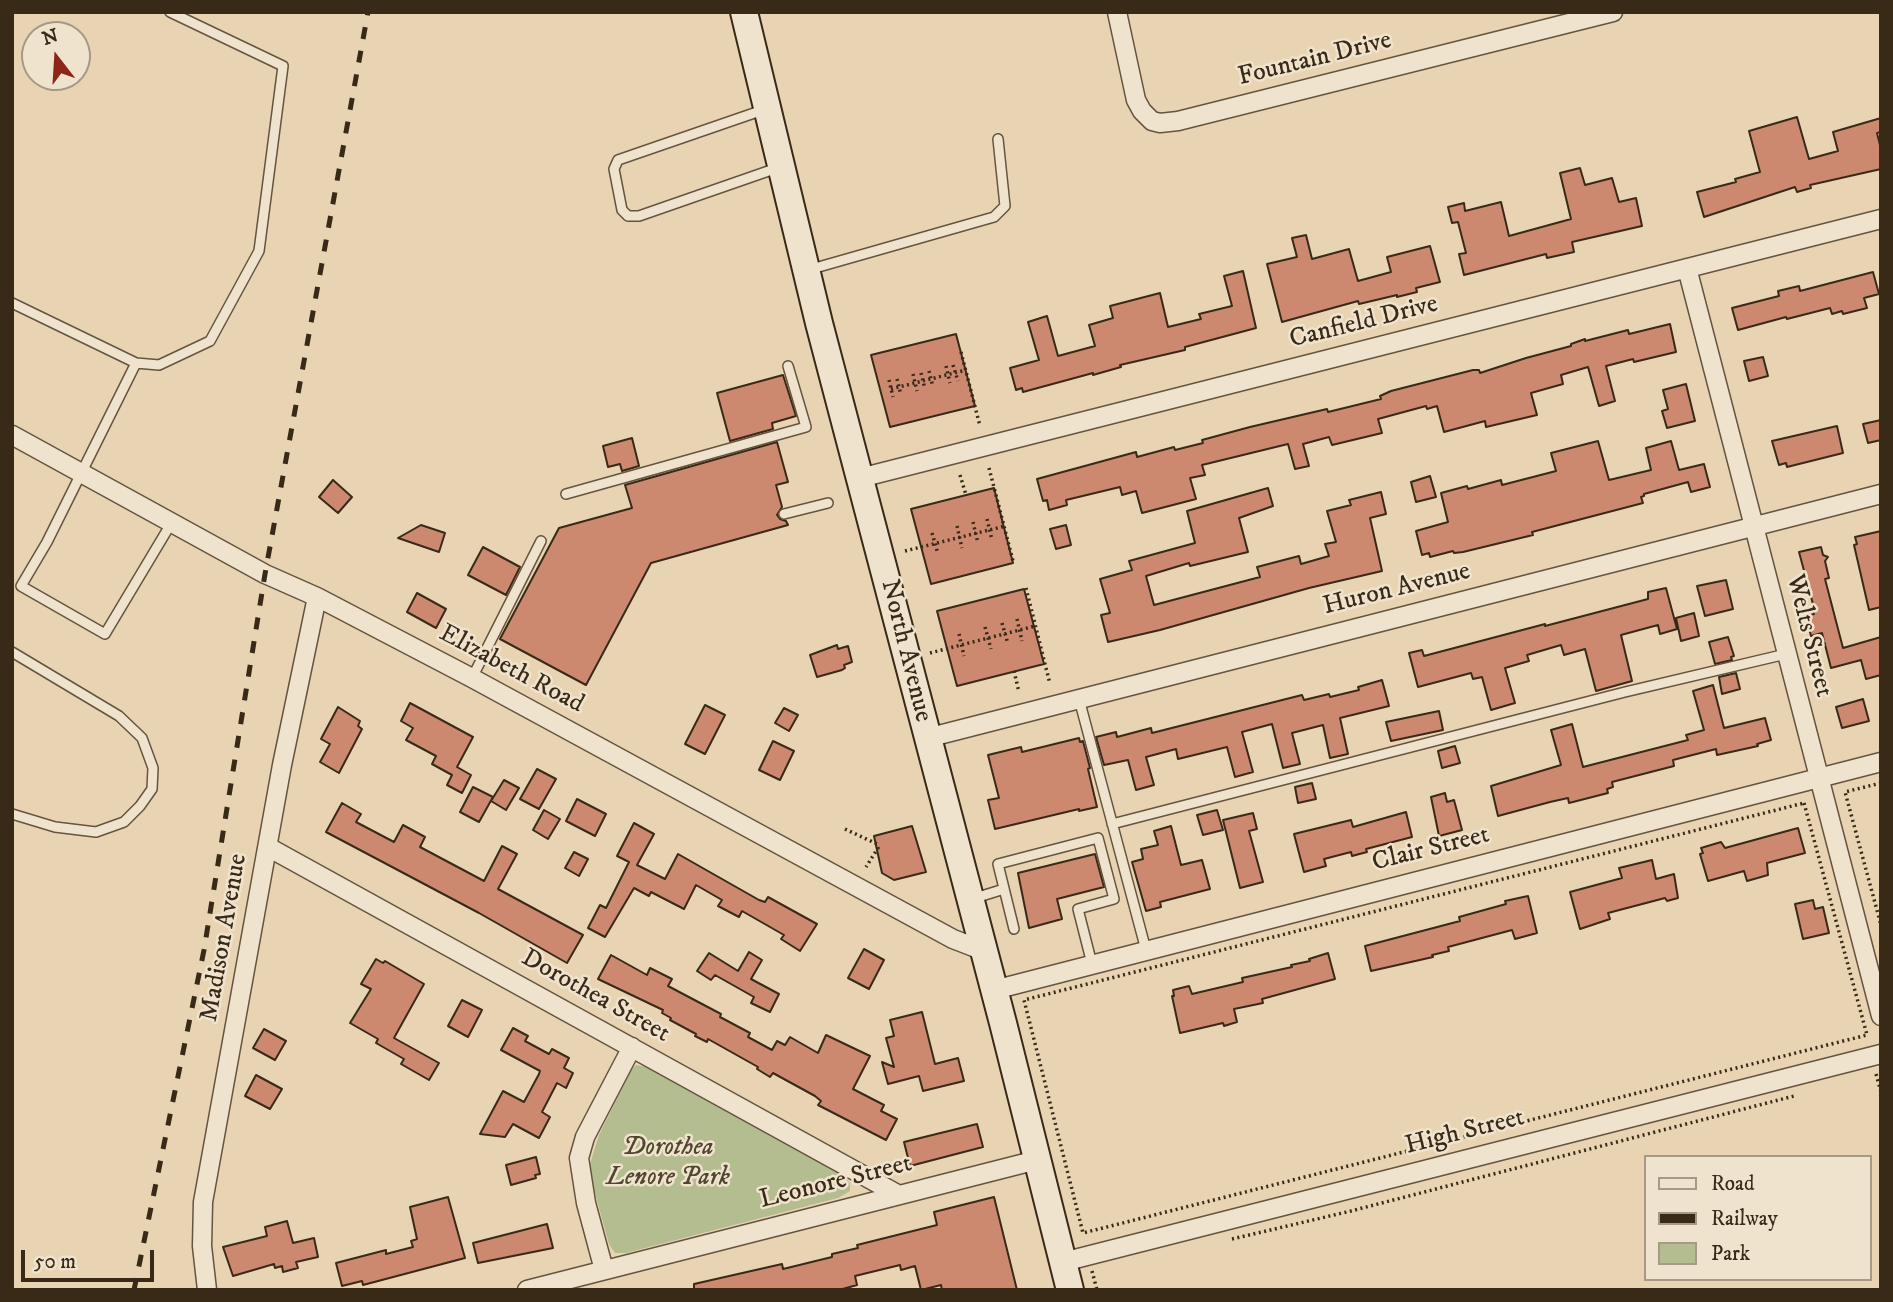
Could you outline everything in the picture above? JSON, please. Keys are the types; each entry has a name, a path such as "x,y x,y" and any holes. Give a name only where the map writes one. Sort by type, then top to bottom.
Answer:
{"main road":[{"name":"North Avenue","path":"748,13 807,271 1070,1290"}],"street":[{"name":"Fountain Drive","path":"1117,12 1136,100 1152,121 1160,123 1178,121 1613,12"},
{"name":"Canfield Drive","path":"860,478 1881,219"},
{"name":"Welts Street","path":"1687,268 1881,1016"},
{"name":"Elizabeth Road","path":"12,435 265,574 317,597 472,678 955,940 984,951"},
{"name":"Huron Avenue","path":"927,738 1881,494"},
{"name":"Madison Avenue","path":"207,1290 202,1246 203,1202 282,765 317,597"},
{"name":"Clair Street","path":"994,990 1881,762"},
{"name":"Dorothea Street","path":"268,847 897,1194"},
{"path":"604,1270 586,1203 579,1158 585,1137 632,1046"},
{"name":"High Street","path":"1063,1262 1881,1054"},
{"name":"Leonore Street","path":"527,1290 1037,1160"}],"lane":[{"path":"12,303 136,363 159,365 210,341 259,251 283,66 170,12"},
{"path":"768,108 618,160 614,169 622,210 628,216 639,216 781,166"},
{"path":"807,271 994,217 1005,205 998,139"},
{"path":"136,363 22,586 105,634 172,522"},
{"path":"566,494 806,427 788,366"},
{"path":"784,514 828,503"},
{"path":"472,678 541,541"},
{"path":"12,652 119,716 142,738 153,768 152,789 140,806 124,822 96,832 55,827 12,814"},
{"path":"1112,824 1625,692 1786,654"},
{"path":"1079,699 1146,950"},
{"path":"1014,929 998,864 1098,838 1114,899 1078,909 1092,964"},
{"path":"970,899 1004,889"}],"path":[{"path":"961,352 980,426"},
{"path":"953,365 958,381"},
{"path":"946,366 950,383"},
{"path":"891,389 966,370"},
{"path":"929,371 933,387"},
{"path":"921,373 925,389"},
{"path":"913,374 917,391"},
{"path":"897,379 901,395"},
{"path":"889,380 893,397"},
{"path":"989,468 1013,561"},
{"path":"960,475 966,495"},
{"path":"986,519 992,540"},
{"path":"973,522 978,543"},
{"path":"957,526 962,548"},
{"path":"905,551 1004,526"},
{"path":"932,533 938,554"},
{"path":"1026,588 1050,684"},
{"path":"1017,619 1022,641"},
{"path":"1002,623 1008,645"},
{"path":"930,653 1035,626"},
{"path":"985,627 991,649"},
{"path":"959,634 964,656"},
{"path":"1014,671 1019,692"},
{"path":"1881,783 1846,792 1881,925"},
{"path":"1804,803 1867,1035 1083,1233 1024,1000 1804,803"},
{"path":"845,829 877,844 878,848 866,867"},
{"path":"1863,1077 1876,1074 1881,1092"},
{"path":"1222,1241 1364,1208 1798,1095"}],"green space":[{"name":"Dorothea Lenore Park","path":"636,1065 646,1067 840,1172 850,1183 850,1191 838,1198 626,1253 615,1253 609,1244 591,1179 590,1164 599,1135"}],"building":[{"path":"1797,117 1809,159 1838,151 1833,132 1881,118 1881,132 1877,133 1881,149 1881,169 1810,185 1811,188 1797,192 1795,187 1704,217 1697,192 1736,182 1735,179 1760,172 1749,131"},
{"path":"1580,168 1585,185 1612,178 1619,202 1636,198 1642,226 1572,242 1574,252 1547,258 1546,254 1464,275 1459,254 1466,253 1458,222 1452,223 1448,207 1464,203 1465,211 1501,202 1509,236 1571,219 1560,173"},
{"path":"1306,235 1312,259 1349,249 1358,281 1391,272 1387,257 1430,246 1440,282 1416,288 1417,292 1359,304 1358,301 1282,322 1267,264 1297,257 1292,238"},
{"path":"1243,271 1256,328 1185,347 1185,350 1120,365 1121,367 1093,375 1023,392 1022,388 1016,390 1010,368 1039,360 1028,322 1047,316 1058,356 1095,346 1089,325 1113,318 1110,306 1160,293 1168,327 1201,319 1199,314 1232,306 1224,276"},
{"path":"1873,272 1879,294 1864,298 1867,308 1832,314 1830,308 1738,330 1732,308 1779,296 1778,291 1799,286 1800,291"},
{"path":"1670,324 1676,352 1606,366 1615,401 1599,406 1588,367 1561,375 1563,384 1531,393 1537,415 1486,427 1485,421 1444,432 1437,406 1427,409 1426,406 1378,419 1382,433 1332,445 1329,437 1303,444 1309,466 1295,469 1288,444 1202,465 1205,475 1190,478 1196,499 1142,513 1136,491 1122,495 1120,487 1066,500 1067,505 1049,510 1047,500 1043,501 1037,479 1136,452 1137,457 1174,447 1175,450 1250,427 1381,399 1380,396 1391,391 1473,370 1479,370 1480,373 1571,346 1585,339 1628,330 1629,334"},
{"path":"956,334 975,406 890,427 871,355"},
{"path":"1763,357 1768,376 1749,381 1744,361"},
{"path":"783,375 796,416 772,423 773,429 730,441 717,393"},
{"path":"1686,384 1695,421 1667,428 1662,411 1668,409 1663,390"},
{"path":"1881,420 1881,440 1868,443 1863,424"},
{"path":"1837,426 1843,453 1787,467 1786,463 1779,465 1772,441"},
{"path":"632,438 639,466 622,471 620,464 608,467 603,446"},
{"path":"1598,441 1609,480 1651,470 1646,448 1671,441 1679,470 1704,464 1710,487 1691,492 1688,482 1644,494 1641,497 1643,503 1532,532 1533,535 1463,552 1453,551 1430,557 1429,553 1422,555 1416,531 1448,522 1441,493 1501,480 1502,485 1556,471 1551,453"},
{"path":"777,442 788,482 776,485 782,507 777,515 788,525 651,563 586,685 500,639 559,528 632,508 625,485"},
{"path":"1430,476 1436,497 1416,502 1411,482"},
{"path":"333,480 352,497 338,513 319,497"},
{"path":"994,488 1013,563 931,584 911,509"},
{"path":"1268,488 1273,506 1239,518 1248,552 1190,566 1189,563 1146,576 1154,605 1260,577 1257,567 1299,556 1301,564 1329,556 1325,544 1336,542 1327,511 1351,505 1349,500 1381,492 1386,514 1370,518 1382,571 1108,642 1101,615 1110,613 1100,579 1132,570 1129,561 1195,543 1187,511"},
{"path":"421,525 445,533 439,552 398,538"},
{"path":"1066,525 1071,545 1056,549 1050,529"},
{"path":"1881,531 1881,607 1869,610 1854,545 1857,544 1855,537"},
{"path":"483,547 520,567 506,595 468,575"},
{"path":"1821,547 1823,555 1828,557 1825,561 1829,578 1825,579 1843,648 1881,637 1881,675 1866,679 1861,660 1831,668 1822,633 1811,636 1806,616 1814,614 1814,608 1799,552"},
{"path":"1726,580 1733,609 1705,616 1697,586"},
{"path":"1666,588 1677,629 1660,634 1658,625 1621,635 1632,681 1596,691 1585,649 1564,655 1561,645 1527,655 1529,661 1505,668 1515,703 1491,710 1482,677 1473,679 1471,673 1418,687 1409,653 1422,650 1424,656 1545,626 1648,599 1648,592"},
{"path":"1024,589 1044,664 957,686 937,611"},
{"path":"417,593 446,609 436,628 407,612"},
{"path":"1694,613 1699,636 1681,641 1676,618"},
{"path":"1728,637 1734,656 1731,657 1732,660 1715,664 1709,642"},
{"path":"837,645 838,649 848,646 852,662 844,665 842,670 817,677 810,655"},
{"path":"1736,673 1740,689 1722,694 1719,677"},
{"path":"1382,680 1389,706 1340,718 1348,754 1330,758 1323,725 1292,733 1300,764 1283,768 1272,724 1242,732 1253,772 1235,777 1227,747 1178,759 1176,749 1146,757 1154,785 1136,790 1128,760 1104,765 1096,737 1116,732 1117,737 1151,728 1152,733 1302,695 1304,700 1329,694 1330,697 1359,690 1358,687"},
{"path":"1713,685 1724,728 1765,718 1771,740 1757,744 1758,746 1717,755 1716,749 1673,760 1674,766 1612,782 1613,787 1607,789 1608,793 1569,803 1568,798 1498,816 1491,786 1561,765 1551,730 1572,724 1583,767 1688,740 1686,735 1704,730 1693,691"},
{"path":"1863,699 1869,721 1842,728 1836,707"},
{"path":"410,703 473,737 457,767 471,775 462,793 447,785 452,775 432,764 436,756 406,740 413,728 401,721"},
{"path":"705,705 725,715 705,754 685,744"},
{"path":"338,707 360,721 358,726 362,729 339,773 320,762 330,744 321,739"},
{"path":"784,708 798,715 789,731 775,723"},
{"path":"1439,711 1443,730 1391,741 1386,722"},
{"path":"1079,738 1080,742 1083,741 1097,807 995,829 988,800 999,798 988,755 1021,747 1022,752"},
{"path":"773,741 794,751 780,780 759,770"},
{"path":"1455,746 1460,763 1442,768 1438,751"},
{"path":"537,769 556,779 539,809 520,799"},
{"path":"504,780 519,788 506,810 491,801"},
{"path":"1312,783 1316,799 1298,803 1295,787"},
{"path":"473,787 493,797 479,822 460,812"},
{"path":"1445,793 1447,802 1454,800 1462,830 1439,836 1431,797"},
{"path":"577,799 606,814 595,836 566,821"},
{"path":"342,803 361,814 356,822 394,842 403,825 425,837 420,847 484,881 502,846 517,854 498,889 583,935 567,963 326,832"},
{"path":"544,810 560,819 548,839 533,830"},
{"path":"1217,810 1223,830 1203,835 1197,815"},
{"path":"1406,812 1412,837 1366,849 1367,852 1352,856 1351,852 1324,859 1326,866 1304,872 1294,834 1351,820 1353,827"},
{"path":"1253,813 1257,829 1249,831 1263,882 1240,888 1223,820"},
{"path":"634,823 654,834 637,865 665,879 678,854 759,900 765,902 768,897 817,924 800,951 781,939 784,935 742,911 739,917 718,906 722,900 696,885 684,909 651,892 649,896 634,888 605,937 588,928 600,905 606,908 629,862 617,856"},
{"path":"912,826 926,872 894,880 882,873 874,836"},
{"path":"1171,826 1181,865 1202,860 1210,889 1160,902 1161,907 1146,911 1132,862 1143,859 1141,849 1158,845 1154,831"},
{"path":"1798,828 1805,853 1767,863 1768,875 1747,881 1744,871 1708,881 1700,854 1703,853 1701,848 1721,842 1725,848"},
{"path":"574,852 588,859 579,876 565,868"},
{"path":"1095,854 1104,887 1057,899 1062,919 1029,928 1018,873"},
{"path":"1652,860 1656,879 1674,874 1678,898 1667,901 1665,898 1608,913 1610,919 1580,929 1570,892 1622,878 1619,868"},
{"path":"1528,896 1537,933 1515,939 1512,930 1448,947 1449,951 1432,955 1433,957 1371,971 1365,946 1460,921 1459,917"},
{"path":"1813,900 1815,909 1823,907 1829,933 1803,939 1795,904"},
{"path":"864,949 884,960 869,989 848,978"},
{"path":"749,952 762,960 751,979 779,994 770,1012 751,1003 754,997 715,975 711,980 697,971 709,953 738,971"},
{"path":"1328,953 1335,979 1262,999 1263,1003 1234,1009 1237,1022 1180,1033 1173,990 1189,986 1192,994 1243,982 1242,978 1292,967 1291,965"},
{"path":"611,955 647,975 650,968 672,979 668,986 721,1014 720,1017 750,1033 748,1037 772,1050 777,1041 785,1045 790,1037 818,1053 826,1035 870,1056 853,1089 884,1105 881,1111 897,1119 886,1140 818,1105 821,1101 815,1096 773,1073 770,1077 757,1069 758,1067 708,1039 707,1042 695,1036 696,1034 670,1020 671,1018 662,1013 663,1010 598,979"},
{"path":"376,959 383,963 385,961 424,984 394,1038 439,1063 429,1080 401,1064 404,1059 376,1043 378,1039 350,1023 371,989 361,984"},
{"path":"462,1000 482,1010 468,1037 448,1026"},
{"path":"922,1012 935,1064 958,1058 964,1081 923,1091 919,1076 888,1084 882,1062 894,1067 886,1038 894,1036 890,1020"},
{"path":"513,1028 528,1036 525,1041 549,1054 552,1049 569,1058 564,1068 573,1073 566,1088 557,1083 542,1112 550,1117 539,1138 513,1124 505,1137 480,1134 503,1091 524,1102 540,1071 501,1050"},
{"path":"264,1029 286,1041 275,1060 253,1048"},
{"path":"256,1075 282,1089 270,1109 245,1096"},
{"path":"977,1124 983,1147 910,1166 904,1142"},
{"path":"536,1157 540,1174 535,1175 536,1178 511,1185 506,1165"},
{"path":"448,1197 465,1258 363,1285 362,1281 342,1286 336,1263 386,1250 386,1254 413,1247 411,1241 417,1239 410,1207"},
{"path":"994,1197 1017,1290 942,1290 941,1285 921,1290 915,1266 901,1270 900,1265 855,1276 857,1285 839,1290 694,1290 694,1284 782,1264 783,1269 832,1257 832,1254 858,1248 857,1245 937,1225 934,1212"},
{"path":"287,1221 293,1243 314,1238 318,1257 296,1262 298,1268 283,1272 282,1266 275,1268 274,1264 233,1276 223,1247 267,1236 265,1227"},
{"path":"547,1224 553,1248 478,1263 473,1243"}],"railway":[{"path":"134,1290 204,950 265,574 368,12"}]}
